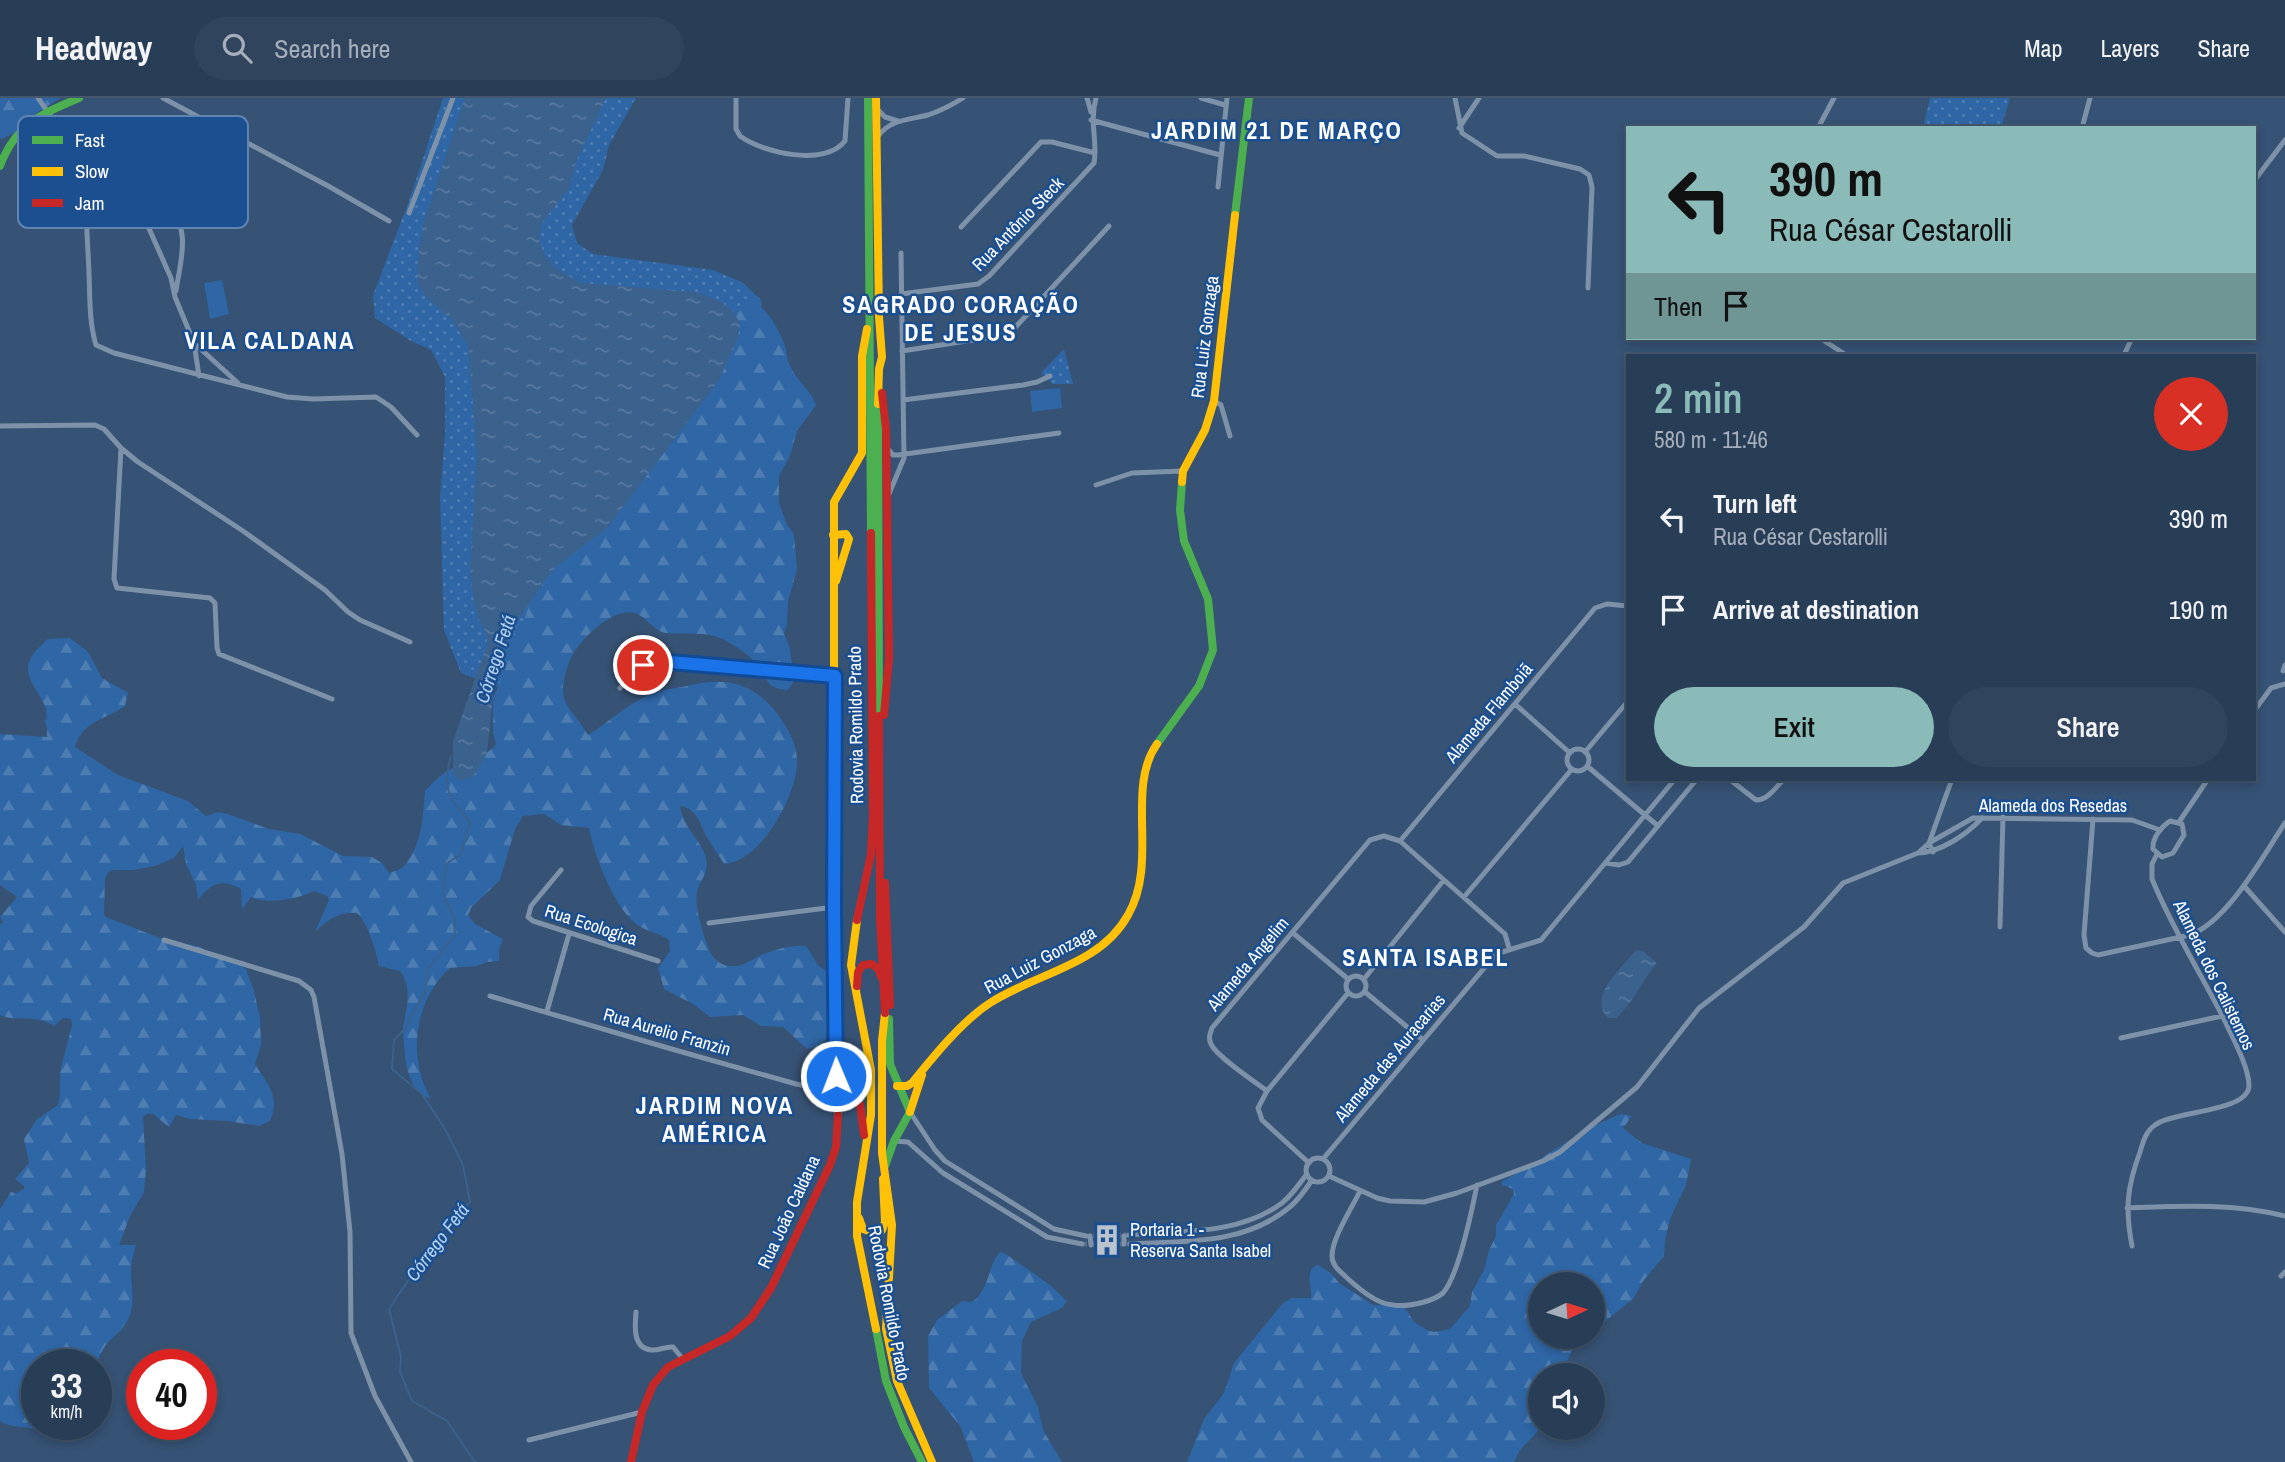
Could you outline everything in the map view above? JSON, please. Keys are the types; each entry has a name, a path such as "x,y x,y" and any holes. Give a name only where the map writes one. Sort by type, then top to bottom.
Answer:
{"main road":[{"path":"40,116 79,98"},
{"name":"Rodovia Romildo Prado","path":"871,98 877,143 882,357 878,369 877,456 880,918 887,1018 881,1041 881,1119 882,1153 892,1226 886,1317 888,1346 905,1402 932,1462"},
{"name":"Rodovia Romildo Prado","path":"871,98 872,838 851,965 871,1070 871,1115 856,1226 880,1361 900,1417 922,1462"},
{"name":"Rua Luiz Gonzaga","path":"897,1086 910,1085 958,1030 990,1003 1094,952 1111,939 1128,916 1137,895 1144,853 1142,783 1152,751 1199,686 1213,650 1208,599 1181,526 1180,493 1183,471 1205,430 1214,401 1249,98"},
{"path":"0,166 18,133"},
{"name":"Rua João Caldana","path":"631,1462 642,1412 659,1376 682,1358 730,1336 742,1327 771,1288 830,1165 837,1133 834,502 862,453 862,356 870,318"},
{"path":"882,357 889,658 888,691 884,709 886,891 891,982 887,1018"},
{"path":"833,535 846,534 849,539 833,590"},
{"path":"836,1076 850,1081 861,1079 866,1041 857,988 858,972 863,965 872,964 881,975 890,1065 910,1112"},
{"name":"Rua Luiz Gonzaga","path":"885,1164 910,1112 923,1068"},
{"path":"838,1102 853,1100 861,1107 864,1137 859,1194 861,1226 869,1232 881,1230 885,1222 882,1192 885,1164"}],"street":[{"path":"38,98 52,116"},
{"path":"163,98 197,116"},
{"path":"410,213 453,98"},
{"path":"736,98 736,129 740,136 771,149 803,156 821,155 835,150 845,141 848,98"},
{"path":"871,98 880,113 898,121"},
{"path":"877,143 879,133 898,121 941,110 963,98"},
{"path":"961,227 1041,142 1052,142 1095,153 1087,98"},
{"path":"1091,117 1096,98"},
{"path":"1201,98 1226,102 1218,187"},
{"path":"1455,98 1460,128 1466,136 1497,156 1524,156 1580,169 1589,175 1592,187 1588,288"},
{"path":"1460,128 1479,98"},
{"path":"1819,126 1835,98"},
{"path":"2083,126 2090,98"},
{"path":"1091,117 1220,155"},
{"path":"2256,178 2285,140"},
{"path":"248,143 389,221"},
{"name":"Rua Antônio Steck","path":"901,294 983,282 1090,169 1095,153"},
{"path":"902,351 999,336 1012,331 1109,226"},
{"path":"88,228 91,307 96,345 104,350 199,376 287,397 376,397 391,407 417,435"},
{"path":"149,228 171,278 175,297 194,343 199,376"},
{"path":"175,297 183,233 181,228"},
{"path":"887,501 896,474 904,461 901,253"},
{"path":"1823,340 1844,354"},
{"path":"194,343 240,386"},
{"path":"903,400 1023,385 1050,376"},
{"path":"1214,401 1222,405 1230,436"},
{"path":"0,426 94,425 104,429 138,462 254,538 325,590 348,612 410,642"},
{"path":"886,444 892,455 1059,433"},
{"path":"121,448 114,579 117,588 210,598 215,603 219,654 332,699"},
{"path":"1096,485 1132,473 1183,471"},
{"name":"Alameda Flamboiã","path":"1400,841 1590,614 1600,605 1626,606"},
{"path":"620,688 643,665 658,661 835,676"},
{"path":"2256,708 2268,691 2285,684"},
{"path":"1585,752 1626,703"},
{"path":"1515,704 1570,753"},
{"path":"1579,749 1585,752 1589,758 1587,766 1579,771 1572,769 1567,760 1570,753 1579,749"},
{"path":"1587,766 1658,826"},
{"path":"1464,897 1572,769"},
{"path":"1400,841 1505,934 1509,948 1530,945 1541,940 1673,781"},
{"path":"1606,863 1619,865 1628,862 1695,781"},
{"path":"1732,781 1756,800 1762,800 1782,781"},
{"path":"1933,852 1929,843 1951,781"},
{"path":"2179,822 2207,781"},
{"path":"2000,927 2003,817"},
{"name":"Alameda dos Resedas","path":"1329,1176 1360,1191 1390,1201 1424,1202 1543,1161 1560,1152 1637,1087 1699,1008 1804,927 1836,888 1852,877 1918,853 1929,843 1973,818 2138,821 2160,830"},
{"path":"1918,853 1933,852 1982,818"},
{"path":"2092,819 2085,948 2092,953 2105,954 2200,931 2244,886 2285,823"},
{"path":"2170,821 2179,822 2185,832 2173,853 2166,856 2157,854 2152,844 2160,830 2170,821"},
{"name":"Alameda Angelim","path":"1267,1091 1215,1050 1209,1040 1212,1028 1362,848 1377,836 1400,841"},
{"name":"Alameda dos Calistemos","path":"2132,1246 2127,1194 2133,1170 2151,1128 2162,1120 2236,1102 2246,1095 2249,1089 2239,1052 2152,879 2152,864 2157,854"},
{"name":"Rua Ecologica","path":"561,870 531,906 528,917 569,934 658,961"},
{"path":"1364,979 1443,881"},
{"path":"2244,886 2285,932"},
{"path":"709,923 834,906"},
{"path":"1293,933 1348,979"},
{"path":"547,1011 569,934"},
{"path":"164,940 299,981 310,989 314,997 342,1154 350,1232 351,1334 376,1396 411,1462"},
{"name":"Alameda das Auracarias","path":"1323,1159 1496,954 1509,948"},
{"path":"1348,979 1358,976 1364,979 1367,985 1365,992 1357,997 1348,993"},
{"path":"1348,979 1348,993"},
{"path":"1365,992 1423,1040"},
{"path":"1309,1163 1259,1116 1258,1108 1267,1091 1348,993"},
{"name":"Rua Aurelio Franzin","path":"490,996 796,1084 836,1092"},
{"path":"2121,1038 2222,1016"},
{"path":"910,1112 935,1150 963,1174 1054,1229 1088,1236 1091,1245"},
{"path":"894,1141 908,1142 943,1172 1047,1237 1082,1244"},
{"path":"1307,1174 1312,1180 1320,1182 1329,1176 1329,1164 1323,1159 1315,1158 1309,1163 1307,1174 1283,1202 1254,1219 1210,1230 1126,1235 1127,1244 1212,1240 1257,1227 1294,1204 1312,1180"},
{"path":"1360,1191 1334,1244 1332,1259 1336,1268 1358,1288 1374,1299 1395,1307 1410,1306 1435,1298 1445,1290 1465,1238 1477,1185"},
{"path":"2127,1208 2228,1206 2285,1216"},
{"path":"636,1312 635,1336 640,1344 653,1351 673,1347 682,1358"},
{"path":"529,1440 642,1412"}],"green space":[{"path":"0,98 60,98 33,116 18,116 18,131 0,138"},
{"path":"443,98 636,98 609,145 603,170 572,225 577,243 593,254 713,270 742,282 761,300 764,340 506,690 461,673 444,630 440,498 445,434 445,377 431,350 411,341 375,318 373,295 409,201"},
{"path":"1930,98 2010,98 2002,126 1923,126"},
{"path":"222,280 229,314 210,319 204,283"},
{"path":"751,302 762,308 783,340 791,368 816,405 797,431 790,456 779,476 779,503 787,525 794,534 797,569 788,602 784,633 790,649 794,681 788,690 775,688 754,661 728,642 705,634 661,632 639,615 626,612 595,628 578,647 564,678 564,697 588,735 651,694 717,682 742,686 753,691 764,699 783,722 796,751 795,776 784,808 763,840 751,852 724,864 695,814 680,806 685,822 706,858 706,870 696,899 706,942 712,955 724,965 737,966 776,950 806,946 818,965 827,972 829,1017 826,1039 818,1046 807,1049 783,1027 761,1026 743,1015 710,1017 693,1004 664,989 658,968 670,951 669,940 639,926 622,908 601,867 589,828 561,825 544,814 523,816 515,829 500,880 471,908 468,915 475,924 503,939 499,961 450,968 428,996 418,1030 417,1048 423,1083 431,1099 417,1090 407,1069 403,1031 408,996 404,977 400,971 379,966 368,930 357,913 339,915 315,932 329,900 327,896 314,891 283,900 266,901 251,897 242,910 241,889 222,883 212,886 198,900 183,846 174,858 155,866 108,872 105,879 106,917 160,938 200,947 246,969 260,1018 261,1045 255,1064 271,1091 273,1112 270,1121 259,1126 190,1119 176,1115 169,1127 153,1114 143,1117 146,1169 144,1192 130,1216 119,1245 136,1245 131,1268 133,1299 130,1315 122,1329 104,1349 21,1349 21,1427 0,1421 0,1209 11,1192 24,1189 15,1179 29,1163 24,1139 37,1119 58,1105 60,1072 72,1025 71,1019 63,1018 54,1026 40,1020 0,1015 0,924 3,922 0,917 17,897 0,885 0,734 47,737 44,719 47,720 46,709 29,677 29,663 34,654 47,639 70,638 88,652 102,678 128,693 125,706 89,726 75,747 118,775 188,801 206,816 218,812 228,814 269,829 300,834 343,856 372,857 382,863 389,873 399,869 410,858 418,840 425,791 444,773 481,756 496,744 493,733 493,698 504,674 514,632 524,621 529,605 543,586 545,569 713,376 741,335 733,321 737,313"},
{"path":"1064,349 1073,384 1053,384 1041,373"},
{"path":"1060,388 1062,408 1032,412 1030,391"},
{"path":"1621,1114 1632,1116 1623,1128 1642,1143 1691,1159 1686,1185 1670,1219 1664,1256 1644,1280 1633,1299 1605,1321 1605,1272 1528,1272 1528,1349 1573,1349 1566,1363 1528,1363 1530,1440 1514,1462 1187,1462 1204,1419 1224,1393 1234,1363 1283,1303 1292,1298 1311,1298 1310,1278 1313,1267 1318,1265 1331,1273 1339,1283 1373,1305 1403,1305 1414,1322 1427,1330 1434,1332 1450,1329 1470,1306 1472,1292 1484,1270 1496,1236 1496,1225 1514,1194 1513,1189 1501,1182"},
{"path":"1000,1252 1050,1285 1067,1301 1062,1308 1031,1322 1022,1341 1021,1373 1038,1407 1043,1430 1062,1462 974,1462 960,1426 929,1388 928,1336 937,1320 962,1301 972,1302 978,1297"}],"water":[{"path":"465,98 606,98 577,159 569,188 541,224 539,240 544,254 554,267 580,283 696,292 720,301 732,310 740,323 738,338 719,380 608,527 557,566 509,633 497,661 487,753 473,777 461,781 453,774 453,741 487,645 487,635 478,618 473,598 470,568 477,455 468,346 452,320 428,299 418,285 417,270 423,224"},
{"path":"1636,950 1643,951 1657,963 1622,1013 1616,1018 1608,1018 1602,1010 1604,992"}],"waterway":[{"name":"Córrego Fetá","path":"451,756 447,776 449,792 470,822 461,854 446,864 443,895 454,917 455,935 428,969 425,992 404,1030 394,1040 392,1069 422,1094 445,1129 463,1165 470,1202 444,1227 389,1309 401,1357 400,1372 412,1401 447,1421 475,1462"}],"tunnel":[{"path":"1086,1236 1128,1235"},
{"path":"1082,1244 1130,1244"}],"traffic: fast":[{"path":"41,116 79,98"},
{"path":"868,98 871,533"},
{"path":"1235,215 1249,98"},
{"path":"0,166 18,135"},
{"path":"878,404 879,716"},
{"path":"1157,744 1199,686 1213,650 1208,599 1184,541 1180,510 1182,482"},
{"path":"834,812 838,1115"},
{"path":"885,1166 894,1141 910,1112 890,1064 889,1019"},
{"path":"836,1077 850,1081 861,1079 865,1055"},
{"path":"876,1329 886,1381 904,1427 922,1462"}],"traffic: slow":[{"path":"876,98 882,357 878,404"},
{"path":"1182,482 1183,471 1205,430 1214,401 1235,215"},
{"path":"834,812 834,502 862,453 862,356 867,329"},
{"path":"833,535 846,534 849,539 836,581"},
{"path":"897,1086 912,1083 959,1029 990,1003 1084,957 1116,932 1128,915 1137,894 1141,872 1143,782 1148,762 1157,744"},
{"path":"857,920 851,965 871,1070 871,1115 857,1202 857,1236 876,1329"},
{"path":"885,1013 882,1041 882,1153 892,1225 886,1329 897,1381 932,1462"},
{"path":"910,1112 922,1075"},
{"path":"859,1218 863,1229 875,1233 882,1230 885,1222 883,1179"}],"traffic: jam":[{"path":"882,393 886,429 889,658 884,715"},
{"path":"857,920 871,854 873,814 871,533"},
{"path":"879,716 880,918 885,1013"},
{"path":"885,883 890,1005"},
{"path":"857,986 858,972 863,965 872,964 879,970 881,977"},
{"path":"838,1102 854,1100 860,1104 864,1135"},
{"path":"631,1462 642,1412 653,1385 668,1367 730,1336 751,1318 771,1288 830,1165 836,1147 838,1115"}],"place":[{"name":"Portaria 1 - Reserva Santa Isabel","path":"1107,1240"}],"district":[{"name":"JARDIM 21 DE MARÇO","path":"1277,131"},
{"name":"SAGRADO CORAÇÃO DE JESUS","path":"961,319"},
{"name":"VILA CALDANA","path":"270,341"},
{"name":"SANTA ISABEL","path":"1426,958"},
{"name":"JARDIM NOVA AMÉRICA","path":"715,1120"}],"route":[{"path":"643,665 658,661 835,676 836,1076"}]}
